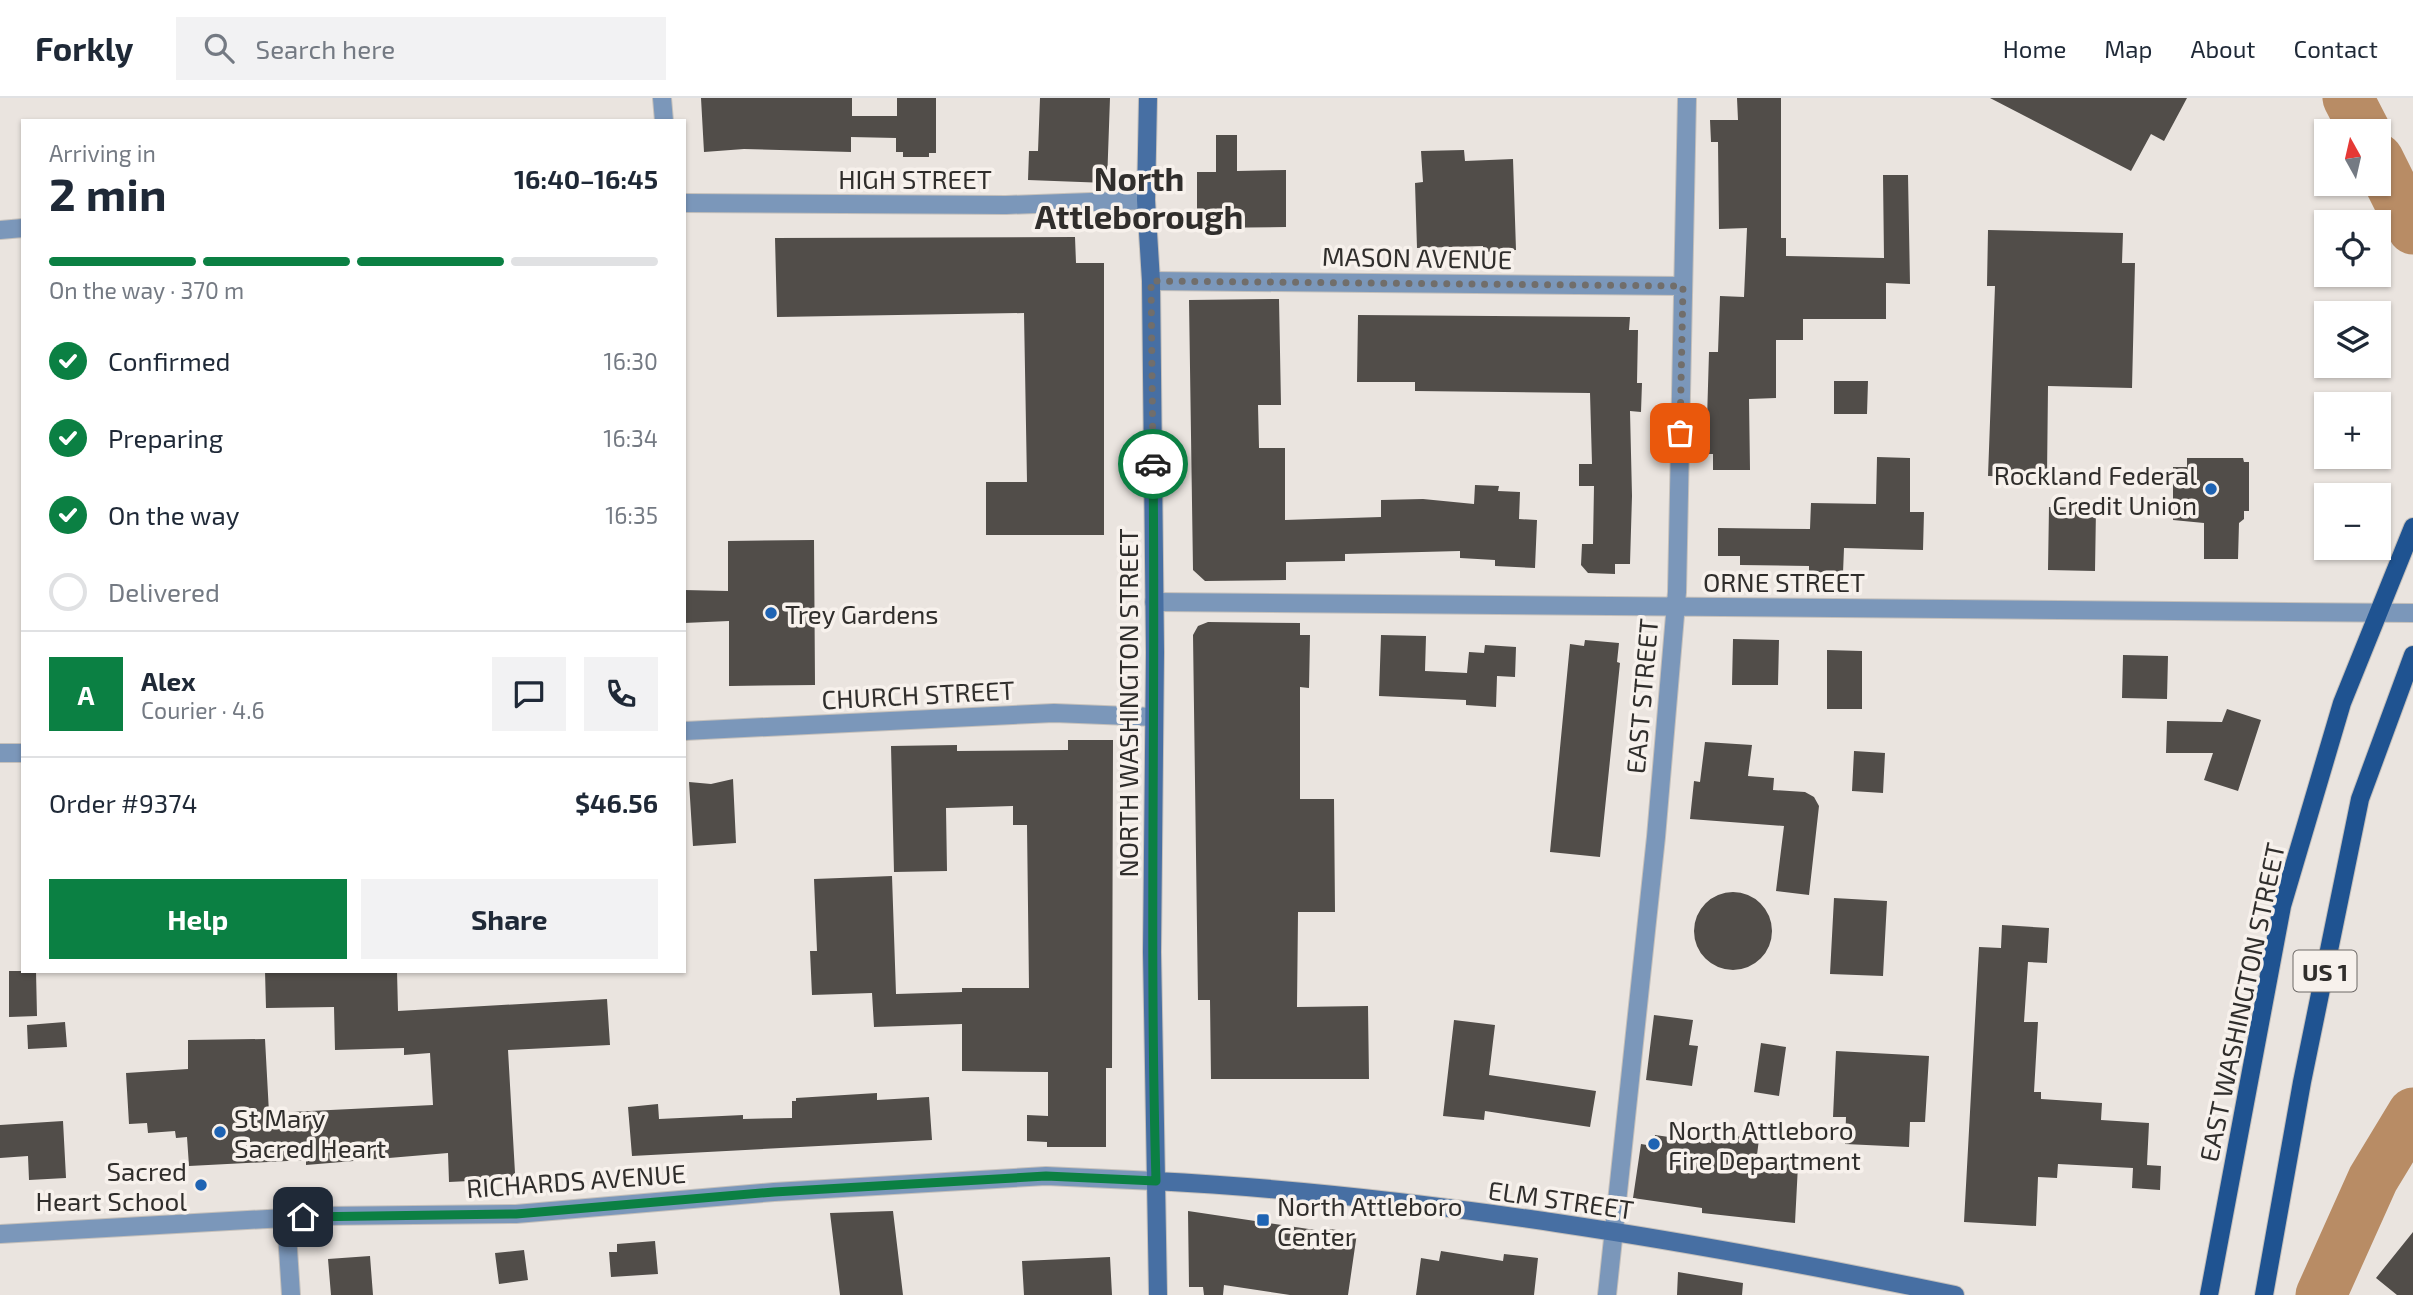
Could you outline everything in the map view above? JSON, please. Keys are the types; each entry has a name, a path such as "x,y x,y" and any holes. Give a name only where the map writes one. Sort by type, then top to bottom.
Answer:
{"main road":[{"name":"NORTH WASHINGTON STREET","path":"1148,98 1146,200 1151,281 1154,602 1152,952 1158,1295"},
{"name":"EAST WASHINGTON STREET","path":"2209,1295 2282,906 2342,703 2413,527"},
{"name":"US 1","path":"2264,1295 2302,1082 2360,799 2413,655"},
{"name":"ELM STREET","path":"1156,1181 1260,1187 1612,1234 1847,1273 1955,1295"}],"street":[{"path":"662,98 664,119"},
{"name":"EAST STREET","path":"1607,1295 1656,837 1675,607 1687,98"},
{"name":"HIGH STREET","path":"686,203 1006,205 1146,200"},
{"path":"0,230 21,228"},
{"name":"MASON AVENUE","path":"1151,281 1683,286"},
{"name":"ORNE STREET","path":"1154,602 2413,613"},
{"name":"CHURCH STREET","path":"686,731 1054,713 1154,717"},
{"path":"0,753 21,753"},
{"name":"RICHARDS AVENUE","path":"0,1234 286,1218 516,1214 774,1192 1046,1176 1156,1181"},
{"path":"286,1218 291,1295"}],"building":[{"path":"701,98 852,98 852,116 897,116 897,98 936,98 936,153 929,153 929,157 903,157 903,152 896,152 896,138 851,137 851,152 744,149 704,152"},
{"path":"1040,98 1110,98 1107,183 1028,180 1029,151 1038,151"},
{"path":"1737,98 1781,98 1781,238 1786,238 1786,256 1884,258 1883,175 1908,175 1910,284 1886,283 1886,319 1803,319 1803,340 1776,340 1776,398 1749,399 1750,470 1713,470 1713,454 1706,454 1709,352 1718,352 1720,296 1744,297 1747,228 1719,229 1718,142 1711,142 1710,120 1738,120"},
{"path":"1990,98 2187,98 2164,141 2151,134 2131,171"},
{"path":"1216,135 1237,135 1237,171 1286,170 1286,227 1197,228 1197,172 1216,172"},
{"path":"1464,150 1465,161 1513,159 1516,250 1483,252 1483,246 1417,248 1415,183 1423,182 1421,151"},
{"path":"1988,230 2123,233 2122,263 2135,263 2132,388 2048,386 2047,477 1988,476 1995,286 1987,286"},
{"path":"1075,237 1076,263 1104,263 1104,535 986,535 986,482 1027,482 1024,313 777,317 775,238"},
{"path":"1279,299 1281,405 1258,405 1259,448 1285,448 1285,520 1381,517 1381,500 1423,499 1474,504 1475,485 1499,486 1498,491 1520,492 1519,519 1537,520 1535,568 1495,566 1495,560 1460,558 1460,551 1345,554 1345,561 1286,562 1286,580 1205,581 1193,570 1189,300"},
{"path":"1358,315 1630,317 1629,330 1638,330 1637,383 1642,383 1641,412 1630,411 1630,564 1615,564 1615,574 1588,573 1581,565 1582,544 1593,544 1594,486 1579,486 1579,464 1592,464 1590,393 1415,391 1415,382 1357,382"},
{"path":"1834,381 1868,381 1867,414 1834,414"},
{"path":"1877,457 1910,458 1910,512 1924,512 1923,550 1844,548 1843,573 1809,572 1809,566 1740,565 1740,556 1718,556 1718,528 1810,529 1811,503 1876,504"},
{"name":"Rockland Federal Credit Union","path":"2187,458 2243,458 2244,462 2249,462 2249,511 2244,511 2244,519 2239,523 2238,559 2204,559 2204,523 2173,520 2173,467 2187,467"},
{"path":"2049,507 2096,508 2095,571 2048,570"},
{"name":"Trey Gardens","path":"814,540 815,685 729,686 729,621 686,623 686,590 728,591 728,541"},
{"path":"1208,622 1300,623 1300,635 1310,635 1309,688 1300,687 1300,799 1334,799 1335,912 1298,912 1297,1007 1368,1006 1369,1079 1211,1079 1210,1000 1198,1000 1193,635 1198,626"},
{"path":"1381,635 1426,636 1425,671 1467,673 1469,652 1484,653 1485,645 1516,647 1515,677 1497,676 1496,707 1466,705 1466,700 1379,696"},
{"path":"1733,639 1779,640 1778,685 1732,685"},
{"path":"1585,640 1619,643 1617,662 1620,663 1600,857 1550,852 1570,644 1584,646"},
{"path":"1827,650 1862,651 1862,709 1827,709"},
{"path":"2123,655 2168,656 2167,699 2122,698"},
{"path":"2227,709 2261,720 2238,791 2204,780 2213,753 2166,753 2167,721 2222,722"},
{"path":"1068,740 1113,740 1112,1068 1106,1068 1106,1147 1047,1147 1047,1142 1027,1141 1027,1115 1048,1116 1048,1072 962,1071 962,1024 874,1027 872,993 812,995 810,951 817,951 814,879 892,876 896,994 962,992 962,988 1029,988 1027,825 1013,825 1013,806 946,808 947,871 894,872 891,746 957,745 957,751 1068,750"},
{"path":"1705,742 1752,745 1748,776 1774,778 1773,790 1805,792 1814,797 1819,806 1809,895 1776,891 1784,826 1690,819 1694,781 1700,782"},
{"path":"1854,751 1885,753 1883,793 1852,791"},
{"path":"733,779 736,843 693,846 689,782 711,784"},
{"path":"1733,892 1748,895 1761,903 1769,916 1772,931 1769,946 1761,959 1748,967 1733,970 1718,967 1705,959 1697,946 1694,931 1697,916 1705,903 1718,895"},
{"path":"1834,898 1887,901 1883,976 1830,974"},
{"path":"2002,925 2049,928 2047,963 2028,962 2024,1022 2038,1022 2034,1092 2041,1092 2041,1099 2102,1103 2101,1120 2149,1123 2147,1165 2161,1166 2160,1190 2132,1188 2133,1168 2058,1164 2057,1178 2038,1177 2036,1226 1964,1222 1979,947 2001,948"},
{"path":"9,971 36,973 37,1016 9,1017"},
{"path":"265,973 397,973 398,1011 607,999 610,1045 508,1050 515,1173 509,1179 449,1182 448,1153 306,1165 306,1160 189,1166 187,1137 176,1138 175,1131 148,1133 147,1123 129,1124 126,1073 188,1069 188,1040 265,1039 269,1113 433,1105 430,1053 404,1055 404,1048 335,1050 334,1007 266,1008"},
{"path":"1654,1015 1693,1020 1689,1045 1698,1046 1692,1086 1646,1080"},
{"path":"1454,1020 1495,1025 1489,1075 1596,1091 1590,1127 1485,1111 1484,1120 1443,1116"},
{"path":"65,1022 67,1047 28,1049 27,1025"},
{"path":"1761,1043 1786,1047 1779,1096 1754,1092"},
{"path":"1836,1051 1929,1056 1925,1122 1910,1122 1909,1147 1845,1144 1846,1117 1833,1117"},
{"path":"877,1093 877,1100 929,1097 932,1140 632,1156 628,1107 658,1104 659,1119 743,1115 743,1119 792,1118 792,1101 796,1101 796,1098"},
{"path":"63,1121 66,1178 29,1180 28,1156 0,1158 0,1125"},
{"path":"1712,1133 1759,1139 1756,1163 1798,1165 1795,1223 1702,1213 1702,1208 1633,1198 1641,1144 1653,1146 1655,1135 1711,1143"},
{"path":"893,1211 903,1295 840,1295 830,1213"},
{"path":"1188,1211 1322,1231 1323,1228 1357,1233 1348,1295 1290,1295 1224,1285 1223,1295 1204,1295 1203,1287 1189,1287"},
{"path":"2413,1232 2413,1295 2397,1295 2376,1278"},
{"path":"655,1241 658,1274 611,1277 609,1252 617,1252 617,1244"},
{"path":"524,1250 528,1280 499,1284 495,1253"},
{"path":"1441,1251 1503,1261 1504,1254 1538,1258 1534,1295 1416,1295 1421,1258 1439,1261"},
{"path":"370,1256 373,1295 331,1295 328,1259"},
{"path":"1110,1257 1112,1295 1024,1295 1022,1261"},
{"path":"1678,1272 1743,1283 1742,1295 1677,1295"}],"waterway":[{"path":"2348,98 2359,119"},
{"path":"2391,185 2413,229"},
{"path":"2321,1295 2373,1179 2413,1113"}],"way so far":[{"path":"1153,464 1151,281 1683,286 1680,433"}],"place":[{"name":"Rockland Federal Credit Union","path":"2211,489"},
{"name":"Trey Gardens","path":"771,613"},
{"name":"St Mary Sacred Heart","path":"220,1132"},
{"name":"North Attleboro Fire Department","path":"1654,1144"},
{"name":"Sacred Heart School","path":"201,1185"},
{"name":"North Attleboro Center","path":"1263,1220"}],"district":[{"name":"North Attleborough","path":"1139,197"}],"route":[{"path":"303,1217 516,1214 774,1192 1046,1176 1156,1181 1152,952 1155,652 1153,464"}]}
